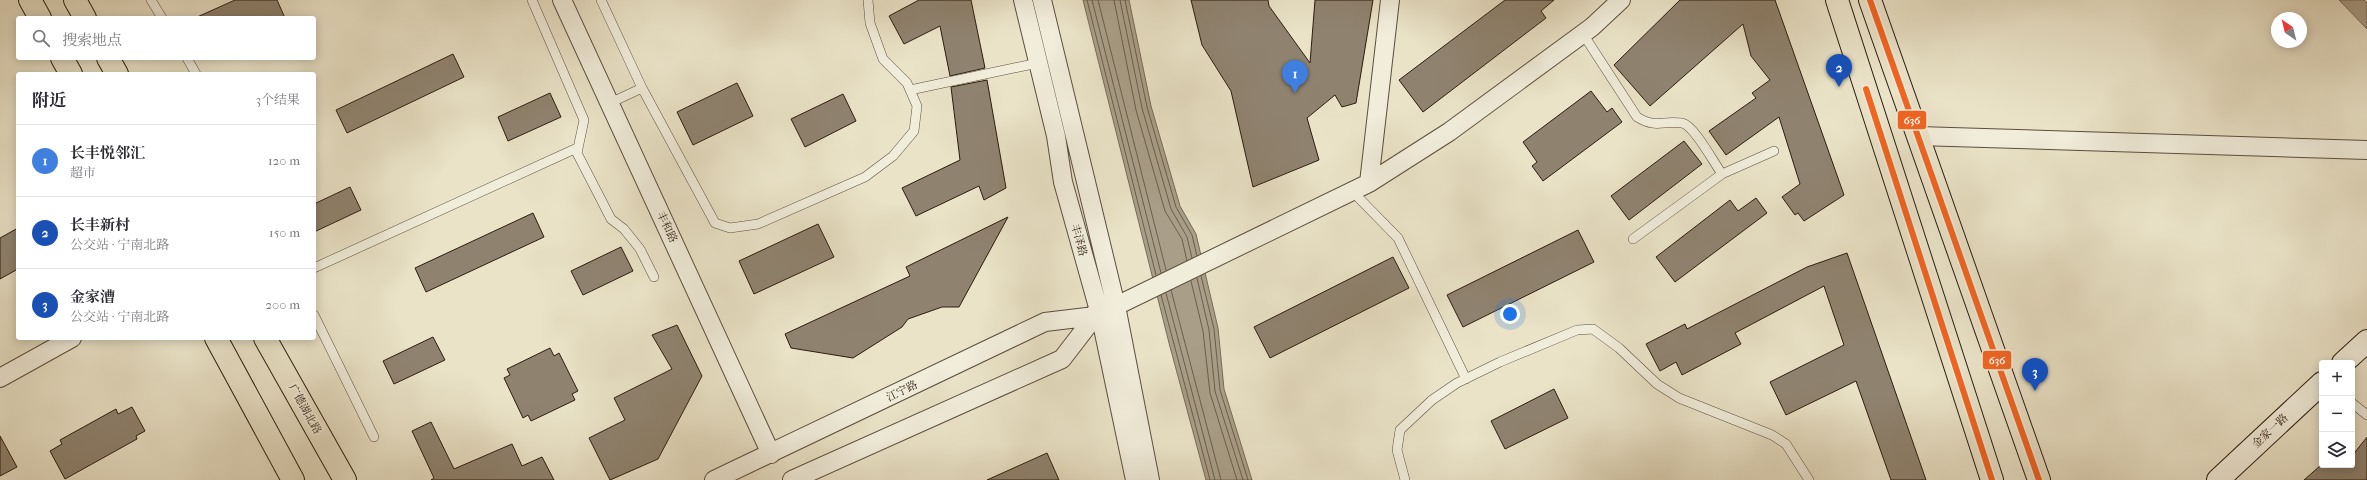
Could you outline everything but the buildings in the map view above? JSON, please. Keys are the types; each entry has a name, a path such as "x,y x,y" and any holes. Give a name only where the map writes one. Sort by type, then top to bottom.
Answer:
{"main road":[{"path":"30,0 39,16"},
{"path":"75,0 84,16"},
{"path":"1836,0 1992,480"},
{"path":"1870,0 2039,480"},
{"path":"63,60 70,72"},
{"path":"109,60 116,72"},
{"path":"217,340 293,480"},
{"name":"广德湖北路","path":"266,340 345,480"}],"street":[{"name":"丰和路","path":"562,0 771,454"},
{"name":"丰泽路","path":"1023,0 1056,136 1063,182 1103,312 1150,480"},
{"name":"丰泽路","path":"1042,0 1135,480"},
{"path":"1368,183 1390,0"},
{"path":"792,480 1062,359 1103,312 1221,257 1368,183 1449,132 1583,34 1620,0"},
{"path":"1918,136 2367,150"},
{"name":"江宁路","path":"714,480 1045,322 1103,312"},
{"path":"0,378 68,340"},
{"path":"2346,360 2367,341"},
{"name":"金家一路","path":"2218,480 2319,386"}],"lane":[{"path":"151,0 161,16"},
{"path":"532,0 584,120 584,130 577,148 577,153 611,219 624,229 640,249 654,277"},
{"path":"601,0 642,88 715,223 730,228 758,224 865,177 893,156 914,131 917,106 907,83 884,60 870,23 868,0"},
{"path":"1583,34 1637,117 1649,124 1683,123 1694,131 1722,174"},
{"path":"188,60 195,72"},
{"path":"910,90 1038,63"},
{"path":"610,103 642,88"},
{"path":"316,267 577,148"},
{"path":"1633,239 1722,174 1774,151"},
{"path":"1352,191 1398,238 1466,379"},
{"path":"316,319 374,437"},
{"path":"1405,480 1397,450 1400,430 1432,400 1466,379 1500,362 1577,330 1592,329 1619,348 1657,384 1679,398 1772,435 1786,444 1809,480"},
{"path":"2355,405 2367,414"}],"water":[{"path":"1083,0 1129,0 1151,106 1180,206 1196,234 1218,328 1224,389 1252,480 1206,480 1169,343"},
{"path":"2339,0 2364,0 2367,3 2367,29"}],"transit line":[{"name":"636","path":"1870,0 2039,480"},
{"name":"636","path":"1866,89 1992,480"}],"place":[{"name":"长丰新村","path":"1839,87"},
{"name":"长丰悦邻汇","path":"1295,93"},
{"name":"金家漕","path":"2035,391"}]}
